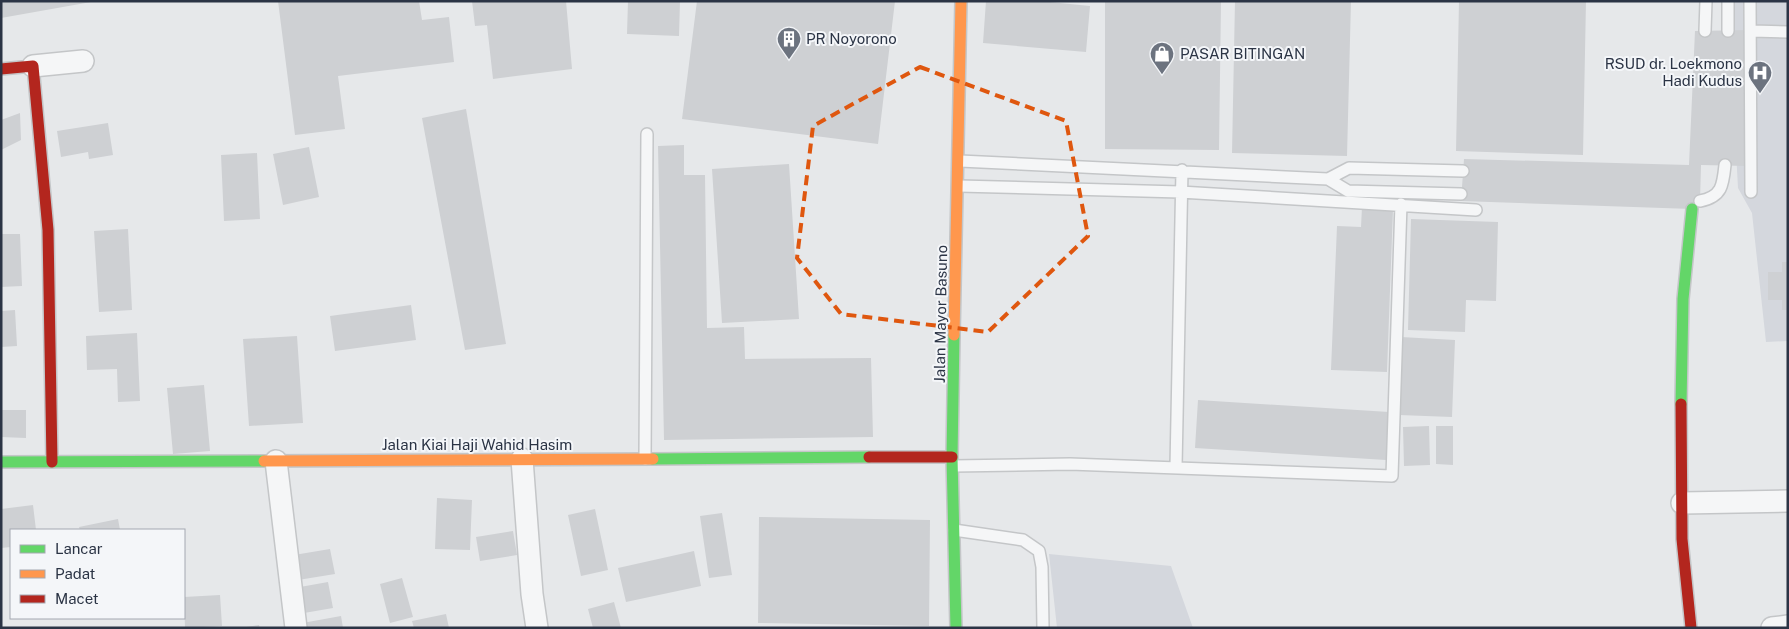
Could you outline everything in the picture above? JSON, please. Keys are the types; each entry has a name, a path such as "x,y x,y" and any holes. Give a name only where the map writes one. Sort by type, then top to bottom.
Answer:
{"street":[{"name":"Jalan Mayor Basuno","path":"956,628 952,461 960,161 961,1"},
{"path":"1,69 82,61"},
{"path":"33,66 48,230 52,462"},
{"path":"1691,628 1682,539 1681,380 1683,308 1696,205"},
{"path":"522,459 532,594 537,628"},
{"name":"Jalan Kiai Haji Wahid Hasim","path":"1,462 522,459 952,461"},
{"path":"276,461 296,628"},
{"path":"1682,503 1788,501"},
{"path":"1772,628 1788,626"}],"lane":[{"path":"1705,31 1706,1"},
{"path":"1728,1 1728,31"},
{"path":"1750,1 1752,31 1751,192"},
{"path":"1752,31 1788,32"},
{"path":"645,459 647,134"},
{"path":"960,161 1182,170 1328,179 1348,191 1461,194"},
{"path":"1696,205 1717,196 1723,187 1725,165"},
{"path":"1328,179 1349,168 1463,171"},
{"path":"1176,468 1180,192 1182,170"},
{"path":"1303,198 1304,178"},
{"path":"958,186 1180,192 1476,210"},
{"path":"952,461 1392,476 1401,204"},
{"path":"954,530 1023,540 1039,551 1042,567 1043,628"}],"highlighted area":[{"path":"920,67 1066,121 1088,236 988,332 841,314 797,258 813,126"}],"shaded area":[{"name":"RSUD dr. Loekmono Hadi Kudus","path":"1728,1 1788,1 1788,341 1766,342 1752,213 1738,188"},
{"path":"1049,554 1171,566 1193,628 1057,628"}],"building":[{"path":"1,1 91,1 91,2 1,18"},
{"path":"278,1 419,1 422,20 449,17 454,62 338,76 345,129 295,135"},
{"path":"472,1 566,1 572,69 493,79 487,25 475,26"},
{"path":"628,1 680,1 679,36 627,34"},
{"name":"PR Noyorono","path":"697,1 895,1 878,144 682,119"},
{"path":"986,1 1040,1 1090,6 1086,52 983,43"},
{"name":"PASAR BITINGAN","path":"1105,1 1221,1 1219,150 1105,149"},
{"path":"1235,1 1351,1 1347,156 1232,153"},
{"path":"1459,1 1586,1 1583,155 1456,151"},
{"path":"1749,30 1748,166 1701,165 1700,201 1692,209 1461,201 1464,159 1689,165 1695,31"},
{"path":"466,109 506,344 465,350 422,118"},
{"path":"20,113 21,140 1,150 1,120"},
{"path":"108,123 113,155 89,159 88,152 61,157 57,131"},
{"path":"684,145 684,175 705,175 707,328 744,327 745,359 871,358 873,437 664,440 658,146"},
{"path":"309,147 319,197 283,205 273,154"},
{"path":"257,153 260,219 224,221 221,155"},
{"path":"789,164 799,319 722,323 712,169"},
{"path":"1362,207 1393,209 1387,372 1331,370 1337,226 1361,227"},
{"path":"1411,219 1498,222 1496,301 1466,300 1465,332 1408,330"},
{"path":"128,229 132,310 99,312 94,231"},
{"path":"1,234 20,234 22,286 1,287"},
{"path":"1782,262 1788,262 1788,310 1782,310 1782,300 1768,300 1768,272 1782,272"},
{"path":"411,305 416,340 335,351 330,316"},
{"path":"15,310 17,346 1,347 1,311"},
{"path":"137,333 140,401 118,402 117,369 87,370 86,336"},
{"path":"297,336 303,423 249,426 243,339"},
{"path":"1401,337 1455,340 1452,417 1399,415"},
{"path":"204,385 210,451 173,454 167,388"},
{"path":"1198,400 1389,412 1386,460 1195,448"},
{"path":"1,410 26,410 26,438 1,437"},
{"path":"1429,426 1430,465 1404,466 1403,427"},
{"path":"1436,426 1453,426 1453,465 1436,464"},
{"path":"437,498 472,500 470,550 435,549"},
{"path":"33,505 36,529 10,529 10,547 1,548 1,509"},
{"path":"595,509 608,570 581,576 568,515"},
{"path":"722,513 732,575 709,578 700,516"},
{"path":"759,517 930,520 929,626 758,623"},
{"path":"118,519 120,529 80,529 79,527"},
{"path":"513,531 517,555 480,561 476,537"},
{"path":"330,549 335,574 298,580 294,555"},
{"path":"694,551 701,586 626,602 618,568"},
{"path":"402,578 413,617 390,623 380,584"},
{"path":"328,582 333,608 304,613 300,587"},
{"path":"220,595 222,626 185,628 185,597"},
{"path":"614,602 621,628 593,628 588,609"},
{"path":"446,614 449,628 414,628 412,621"},
{"path":"341,616 343,628 297,628 297,624"},
{"path":"259,625 260,628 246,628 246,627"}],"traffic: fast":[{"path":"1681,404 1683,299 1692,209"},
{"path":"954,335 952,457 956,628"},
{"path":"653,459 869,457"},
{"path":"1,462 264,461"}],"traffic: slow":[{"path":"954,335 961,1"},
{"path":"264,461 653,459"}],"traffic: jam":[{"path":"1,69 33,66 48,230 52,462"},
{"path":"1681,404 1682,539 1691,628"},
{"path":"869,457 952,457"}],"place":[{"name":"PR Noyorono","path":"789,60"},
{"name":"PASAR BITINGAN","path":"1162,75"},
{"name":"RSUD dr. Loekmono Hadi Kudus","path":"1760,94"}]}
